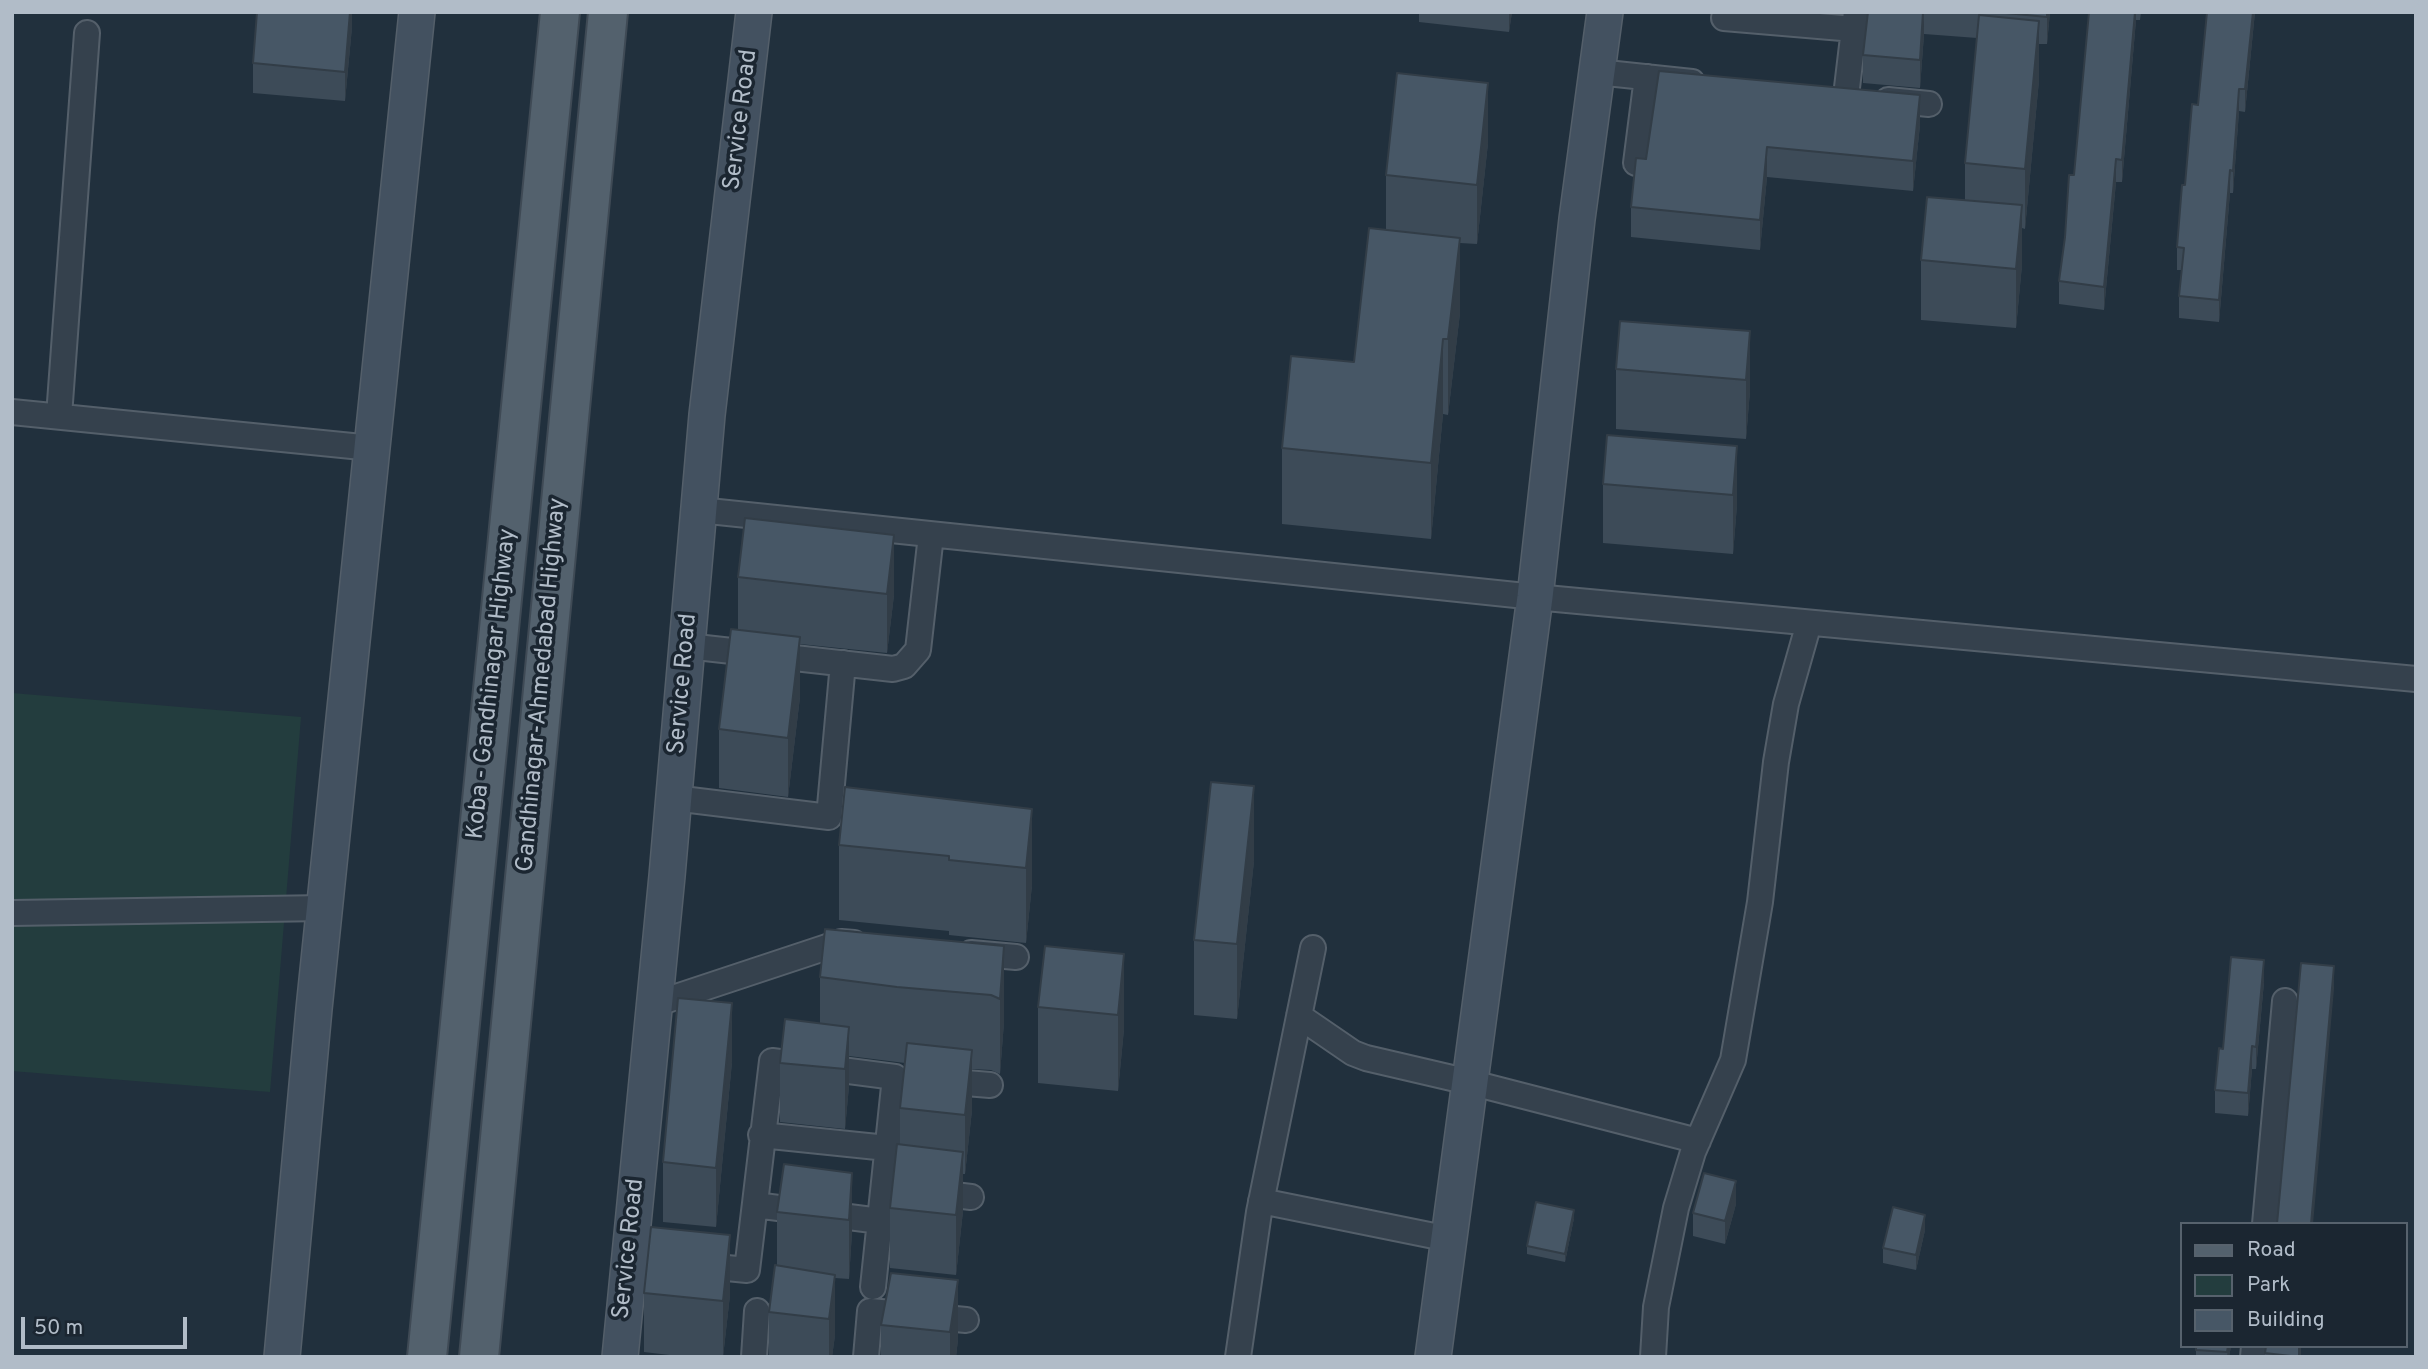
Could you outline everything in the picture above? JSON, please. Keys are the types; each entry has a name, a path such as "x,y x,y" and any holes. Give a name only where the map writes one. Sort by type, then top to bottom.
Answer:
{"main road":[{"name":"Koba - Gandhinagar Highway","path":"427,1357 560,12"},
{"name":"Gandhinagar-Ahmedabad Highway","path":"479,1357 608,12"}],"street":[{"path":"282,1357 417,12"},
{"name":"Service Road","path":"620,1357 651,1261 655,1004 707,415 754,12"},
{"path":"1433,1357 1535,597 1577,219 1605,12"},
{"path":"1724,18 1855,21 1846,96"},
{"path":"59,416 87,33"},
{"path":"1597,72 1713,84"},
{"path":"1636,163 1647,77"},
{"path":"1819,94 1930,104"},
{"path":"12,412 372,448"},
{"path":"699,510 1535,597 2416,679"},
{"path":"687,646 893,669 904,666 913,659 918,650 931,534"},
{"path":"1654,1357 1657,1307 1675,1208 1698,1141 1733,1060 1760,902 1776,762 1784,716 1809,622"},
{"path":"674,798 829,817 842,663"},
{"path":"12,913 325,908"},
{"path":"655,1004 842,942 876,944"},
{"path":"1238,1357 1261,1201 1313,948"},
{"path":"953,951 1016,957"},
{"path":"2265,1222 2285,1001"},
{"path":"1299,1016 1353,1053 1366,1058 1698,1141"},
{"path":"651,1261 747,1270 761,1135 772,1061 895,1077 990,1085"},
{"path":"873,1287 895,1077"},
{"path":"761,1135 887,1148"},
{"path":"883,1187 971,1196"},
{"path":"1261,1201 1450,1239"},
{"path":"755,1205 880,1221"},
{"path":"754,1357 757,1311"},
{"path":"866,1357 870,1311 966,1320"}],"green space":[{"path":"12,693 301,717 270,1092 12,1071"}],"building":[{"path":"257,12 350,12 345,72 253,63"},
{"path":"1868,12 1923,12 1920,60 1863,55"},
{"path":"1996,12 2047,12 2047,17"},
{"path":"2089,12 2135,12 2122,160 2116,159 2104,287 2059,281 2069,175 2074,175"},
{"path":"2207,12 2253,12 2245,89 2239,89 2219,300 2179,296 2184,248 2177,247 2182,185 2185,185 2192,104 2198,105"},
{"path":"1979,15 2039,21 2025,169 1965,163"},
{"path":"1659,71 1920,95 1913,161 1767,147 1760,220 1631,207 1636,158 1646,159"},
{"path":"1397,73 1488,83 1477,185 1386,175"},
{"path":"1927,197 2022,205 2016,269 1921,260"},
{"path":"1369,228 1460,238 1448,339 1443,339 1431,463 1282,448 1291,356 1354,362"},
{"path":"1620,321 1750,331 1746,380 1616,369"},
{"path":"1607,435 1737,446 1733,495 1603,484"},
{"path":"745,518 894,535 887,594 738,577"},
{"path":"731,629 800,637 788,738 719,729"},
{"path":"1211,782 1254,786 1237,944 1194,940"},
{"path":"845,787 1032,809 1026,868 949,860 949,856 839,845"},
{"path":"825,929 1004,946 1000,999 991,995 820,977"},
{"path":"1045,946 1124,954 1118,1015 1038,1007"},
{"path":"2231,957 2264,960 2256,1047 2252,1046 2248,1093 2215,1090 2219,1048 2223,1049"},
{"path":"2301,963 2334,966 2311,1222 2277,1222"},
{"path":"678,998 732,1003 716,1168 663,1162"},
{"path":"785,1019 849,1027 845,1069 780,1063"},
{"path":"907,1043 972,1050 965,1115 900,1108"},
{"path":"897,1144 963,1152 956,1215 890,1208"},
{"path":"784,1164 852,1173 849,1220 777,1212"},
{"path":"1704,1173 1736,1181 1725,1221 1693,1213"},
{"path":"1536,1202 1574,1210 1565,1254 1527,1246"},
{"path":"1893,1207 1925,1215 1916,1255 1883,1248"},
{"path":"651,1227 730,1235 723,1301 644,1293"},
{"path":"775,1265 835,1275 829,1319 769,1312"},
{"path":"891,1273 958,1280 950,1332 881,1325"},
{"path":"2196,1348 2228,1348 2227,1352"},
{"path":"2266,1348 2299,1348 2299,1357 2265,1353"}]}
